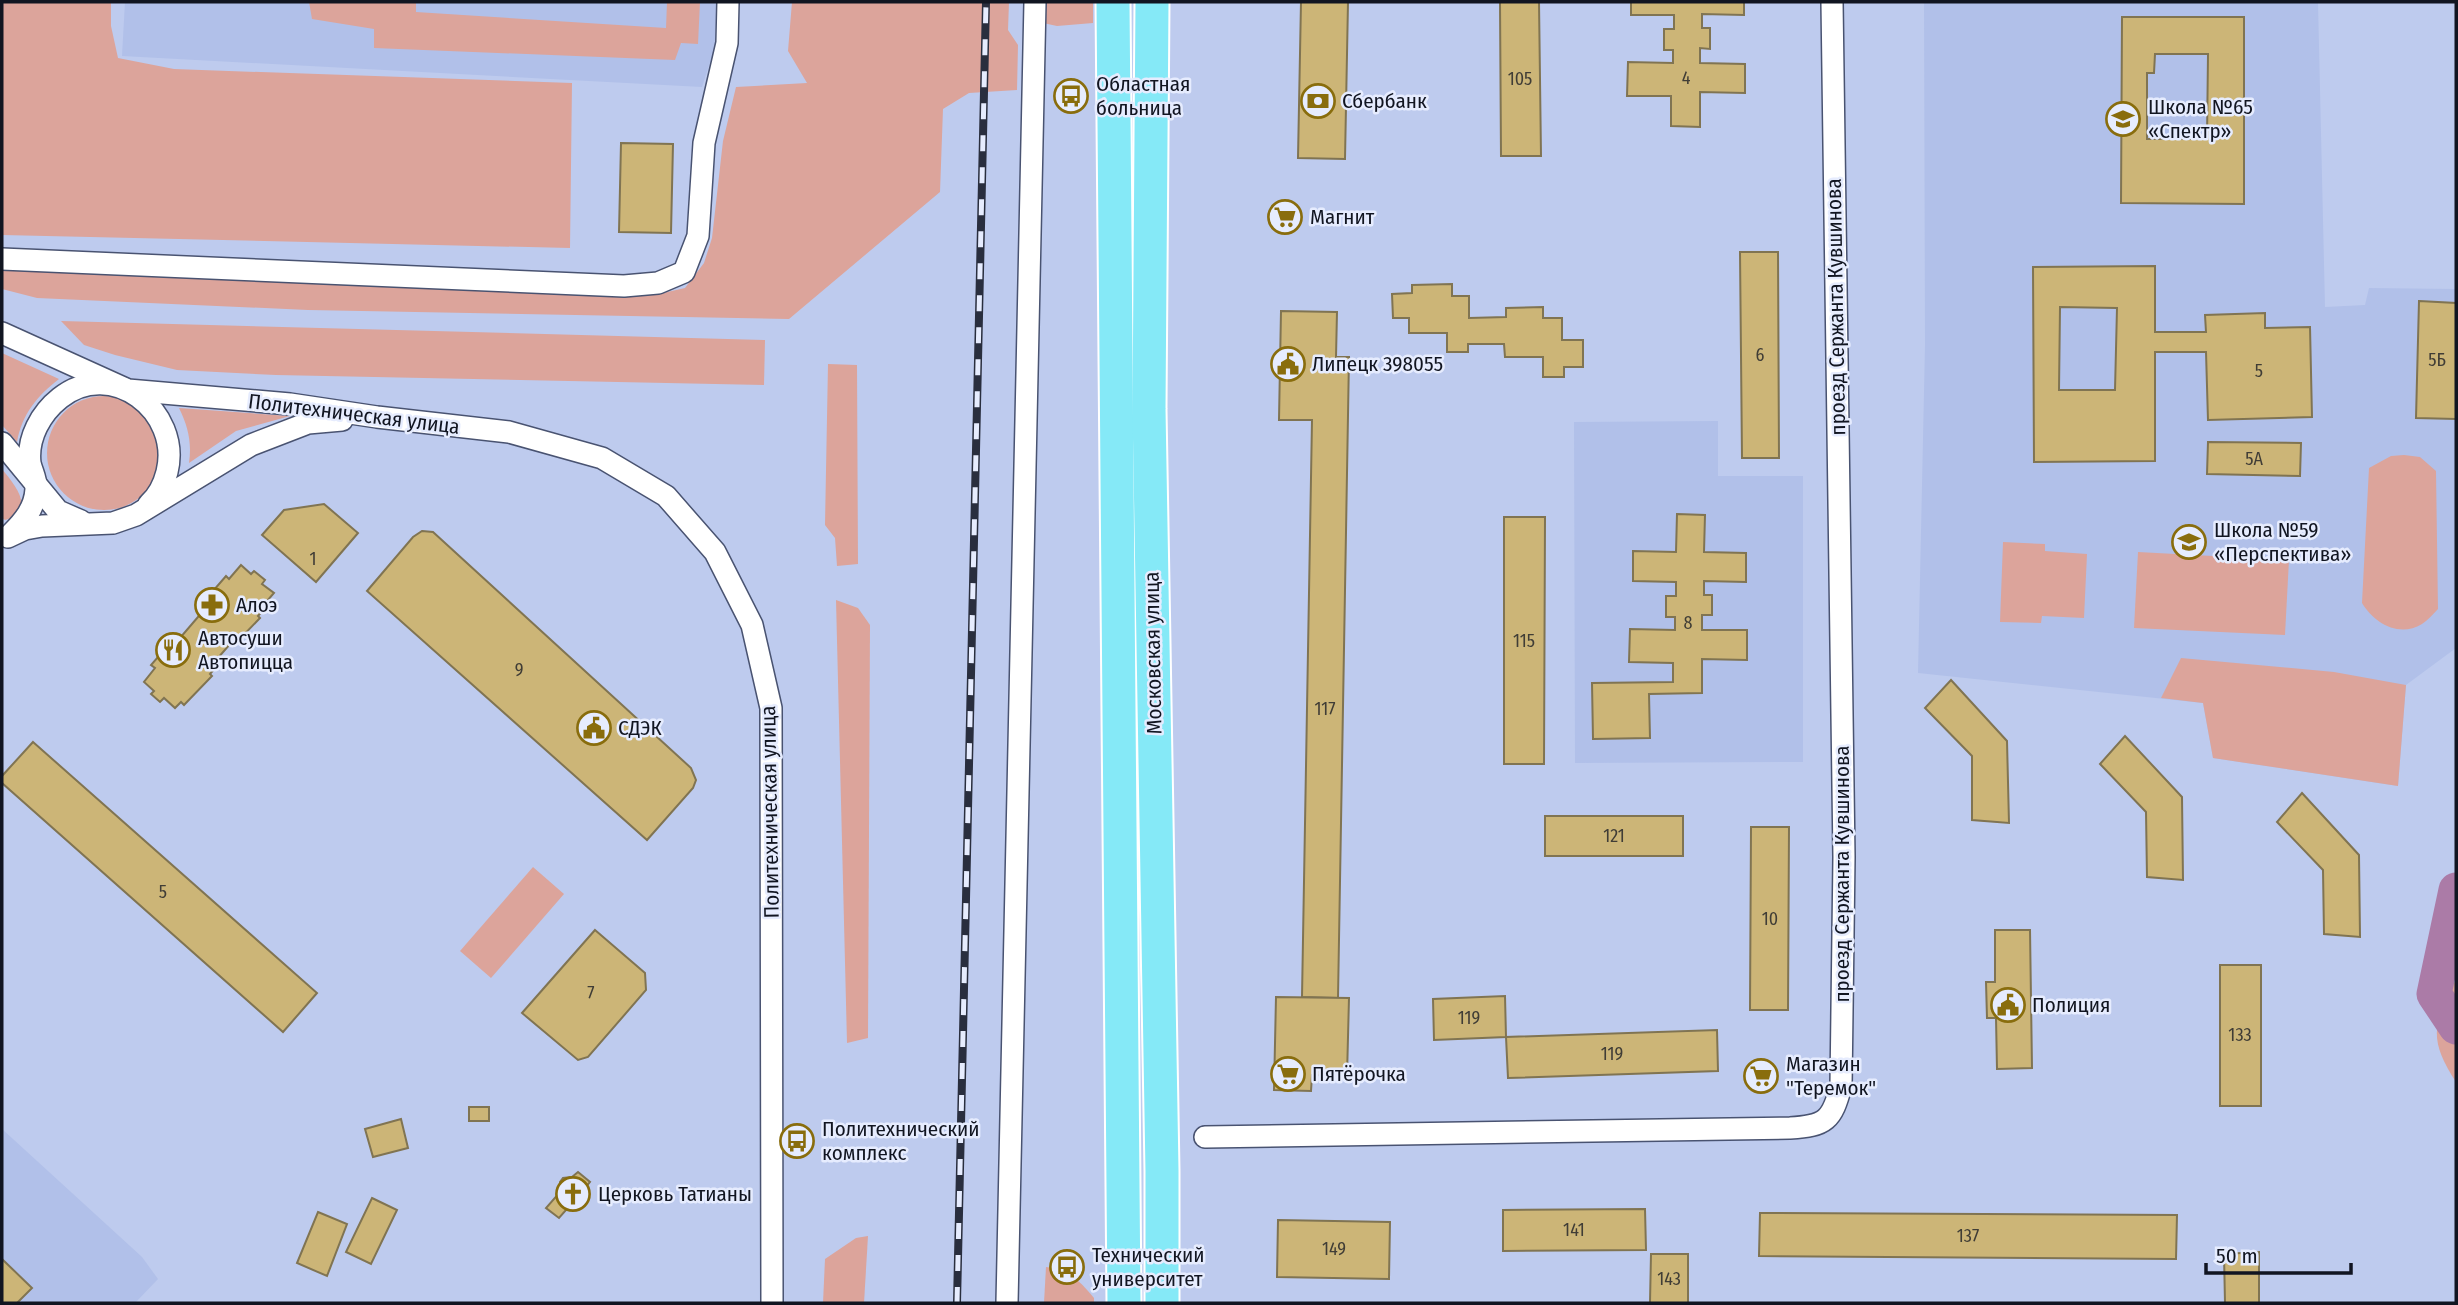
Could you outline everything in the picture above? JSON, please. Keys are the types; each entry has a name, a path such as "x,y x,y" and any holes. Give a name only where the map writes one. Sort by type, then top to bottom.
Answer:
{"main road":[{"name":"Московская улица","path":"1113,2 1124,1303"},
{"name":"Московская улица","path":"1152,2 1149,410 1163,1171 1162,1303"}],"street":[{"path":"2,259 624,286 658,283 684,272 698,236 704,142 727,43 728,2"},
{"path":"1007,1303 1035,2"},
{"name":"проезд Сержанта Кувшинова","path":"1205,1137 1790,1128 1814,1127 1834,1112 1841,1086 1844,857 1832,2"},
{"name":"Политехническая улица","path":"2,333 128,390 290,404 509,432 602,458 666,496 715,552 752,625 771,708 772,1303"},
{"path":"5,540 26,519 32,507 37,486 30,461 32,436 43,413 62,396 85,386 106,385 128,390 146,402 160,419 168,439 170,461 164,482 152,501 135,515"},
{"path":"5,540 25,529 42,526 113,523 135,515 251,445 308,424 377,417"},
{"path":"2,443 58,511 89,524"}],"shaded area":[{"path":"2,2 111,2 111,26 118,58 174,69 572,83 570,248 2,235"},
{"path":"125,2 716,2 715,47 702,87 122,56"},
{"path":"309,2 416,2 416,12 666,28 667,2 700,2 698,44 681,43 675,60 374,48 374,29 312,19"},
{"path":"792,2 1009,2 1008,30 1018,45 1017,90 969,93 943,109 940,192 789,319 308,310 37,298 2,289 2,270 663,293 685,288 704,263 712,238 723,141 736,87 807,83 788,51"},
{"path":"1043,2 1093,2 1093,23 1057,26 1043,23"},
{"name":"Школа №59 «Перспектива»","path":"1924,2 2318,2 2325,307 2365,305 2369,288 2456,289 2456,648 2406,685 2398,786 2213,758 2203,703 1918,673 1925,345"},
{"path":"61,321 765,340 764,385 276,375 177,370 84,345"},
{"path":"2,353 59,379 32,406 17,442 2,425"},
{"path":"828,364 857,365 858,564 837,566 835,538 825,525"},
{"path":"104,396 126,401 144,413 156,431 161,453 156,475 144,493 126,505 104,510 82,505 64,493 52,475 47,453 52,431 64,413 82,401"},
{"path":"179,408 290,416 236,431 189,463 188,435"},
{"path":"1718,421 1718,476 1803,476 1803,762 1575,763 1574,422"},
{"path":"2391,456 2420,457 2436,471 2438,609 2422,624 2413,628 2396,629 2373,617 2362,603 2369,468"},
{"path":"2,469 17,490 22,504 15,516 5,520 2,518"},
{"path":"2003,542 2045,544 2045,551 2087,554 2084,618 2042,616 2041,623 2000,622"},
{"path":"2138,552 2289,560 2285,635 2134,628"},
{"path":"836,600 858,608 870,625 868,1038 847,1043"},
{"path":"2181,658 2334,672 2406,685 2398,786 2213,758 2203,703 2161,698"},
{"path":"533,867 564,894 491,978 460,951"},
{"path":"2456,980 2456,1082 2441,1054 2437,1031 2442,1008"},
{"path":"2,1129 142,1257 158,1279 135,1303 2,1303"},
{"path":"868,1236 864,1303 823,1303 825,1259 856,1238"},
{"path":"1046,1267 1061,1270 1073,1277 1094,1298 1094,1303 1044,1303"}],"building":[{"path":"1301,2 1348,2 1345,159 1298,158"},
{"path":"1500,2 1539,2 1541,156 1501,156"},
{"path":"1631,2 1744,2 1744,15 1702,14 1702,28 1710,28 1710,49 1700,48 1700,63 1745,64 1745,93 1700,92 1700,127 1671,126 1671,96 1627,96 1628,62 1673,63 1673,50 1664,50 1664,29 1674,29 1674,15 1631,15"},
{"path":"2122,17 2244,17 2244,204 2121,203","holes":["2155,54 2208,54 2207,139 2147,139 2147,73 2154,73"]},
{"path":"621,143 673,144 671,233 619,232"},
{"path":"1740,252 1778,252 1779,458 1742,458"},
{"path":"2155,266 2155,332 2206,332 2205,315 2265,313 2265,328 2310,327 2312,417 2208,420 2206,352 2155,352 2155,461 2034,462 2033,267","holes":["2060,307 2117,308 2115,390 2059,390"]},
{"path":"1452,284 1452,296 1469,296 1469,318 1506,317 1506,308 1543,307 1543,318 1562,318 1562,340 1583,340 1583,367 1564,367 1564,377 1543,377 1543,357 1505,357 1504,344 1468,344 1468,352 1447,352 1447,333 1409,333 1409,318 1393,318 1392,294 1412,293 1412,285"},
{"path":"2419,301 2456,303 2456,419 2416,418"},
{"path":"1281,311 1337,312 1336,357 1349,357 1338,998 1302,997 1312,420 1279,420"},
{"path":"2208,442 2301,443 2300,476 2207,474"},
{"path":"324,504 358,533 316,582 262,535 284,510"},
{"path":"1677,514 1705,515 1704,552 1746,553 1746,582 1704,581 1704,595 1712,595 1712,615 1702,615 1702,630 1747,630 1747,660 1702,659 1702,693 1649,694 1650,738 1593,739 1592,683 1673,682 1673,663 1629,662 1630,629 1675,630 1675,617 1666,617 1666,596 1676,596 1676,582 1633,581 1633,551 1676,552"},
{"path":"1504,517 1545,517 1544,764 1504,764"},
{"path":"422,531 433,532 691,768 696,780 693,788 647,840 367,591 413,537"},
{"path":"241,565 251,574 254,571 265,580 262,584 274,593 267,601 269,603 258,616 260,618 217,659 220,662 210,674 212,676 184,705 181,702 175,708 164,698 160,702 151,694 154,691 144,682 155,668 151,665 177,635 180,638 204,610 200,606 226,576 229,579"},
{"path":"1951,680 2007,741 2009,823 1972,820 1972,756 1925,708"},
{"path":"2125,736 2182,797 2183,880 2147,877 2146,812 2100,764"},
{"path":"33,742 317,993 283,1032 2,783 2,776"},
{"path":"2302,793 2359,855 2360,937 2324,934 2323,870 2277,822"},
{"path":"1545,816 1683,816 1683,856 1545,856"},
{"path":"1751,827 1789,827 1788,1010 1750,1010"},
{"path":"595,930 645,973 646,990 588,1057 578,1060 522,1013"},
{"path":"1995,930 2030,930 2032,1068 1997,1069 1996,1018 1987,1018 1986,982 1995,982"},
{"path":"2220,965 2261,965 2261,1106 2220,1106"},
{"path":"1505,996 1506,1037 1434,1040 1433,999"},
{"path":"1276,997 1349,998 1347,1076 1312,1075 1311,1091 1274,1090"},
{"path":"1717,1030 1718,1071 1508,1078 1506,1037"},
{"path":"469,1107 489,1107 489,1121 469,1121"},
{"path":"401,1119 408,1148 373,1157 365,1129"},
{"name":"Церковь Татианы","path":"578,1172 590,1182 585,1188 587,1197 581,1203 573,1202 559,1218 546,1208 561,1191 560,1182 563,1178 572,1177"},
{"path":"372,1198 397,1210 371,1264 346,1252"},
{"path":"1645,1209 1646,1250 1503,1251 1503,1210"},
{"path":"318,1212 347,1224 327,1276 297,1263"},
{"path":"1760,1213 2177,1215 2176,1259 1759,1256"},
{"path":"1278,1220 1390,1222 1389,1279 1277,1277"},
{"path":"2259,1252 2259,1303 2225,1303 2224,1254"},
{"path":"1651,1254 1688,1254 1688,1303 1650,1303"},
{"path":"2,1259 32,1288 17,1303 2,1303"}],"waterway":[{"path":"2456,890 2434,994 2456,1027"}],"railway":[{"path":"957,1303 986,2"}],"place":[{"name":"Областная больница","path":"1071,96"},
{"name":"Сбербанк","path":"1318,101"},
{"name":"Школа №65 «Спектр»","path":"2123,119"},
{"name":"Магнит","path":"1285,217"},
{"name":"Липецк 398055","path":"1288,364"},
{"name":"Школа №59 «Перспектива»","path":"2189,542"},
{"name":"Алоэ","path":"212,605"},
{"name":"Автосуши Автопицца","path":"173,650"},
{"name":"СДЭК","path":"594,728"},
{"name":"Полиция","path":"2008,1005"},
{"name":"Пятёрочка","path":"1288,1074"},
{"name":"Магазин \"Теремок\"","path":"1761,1076"},
{"name":"Политехнический комплекс","path":"797,1141"},
{"name":"Церковь Татианы","path":"573,1194"},
{"name":"Технический университет","path":"1067,1267"}]}
